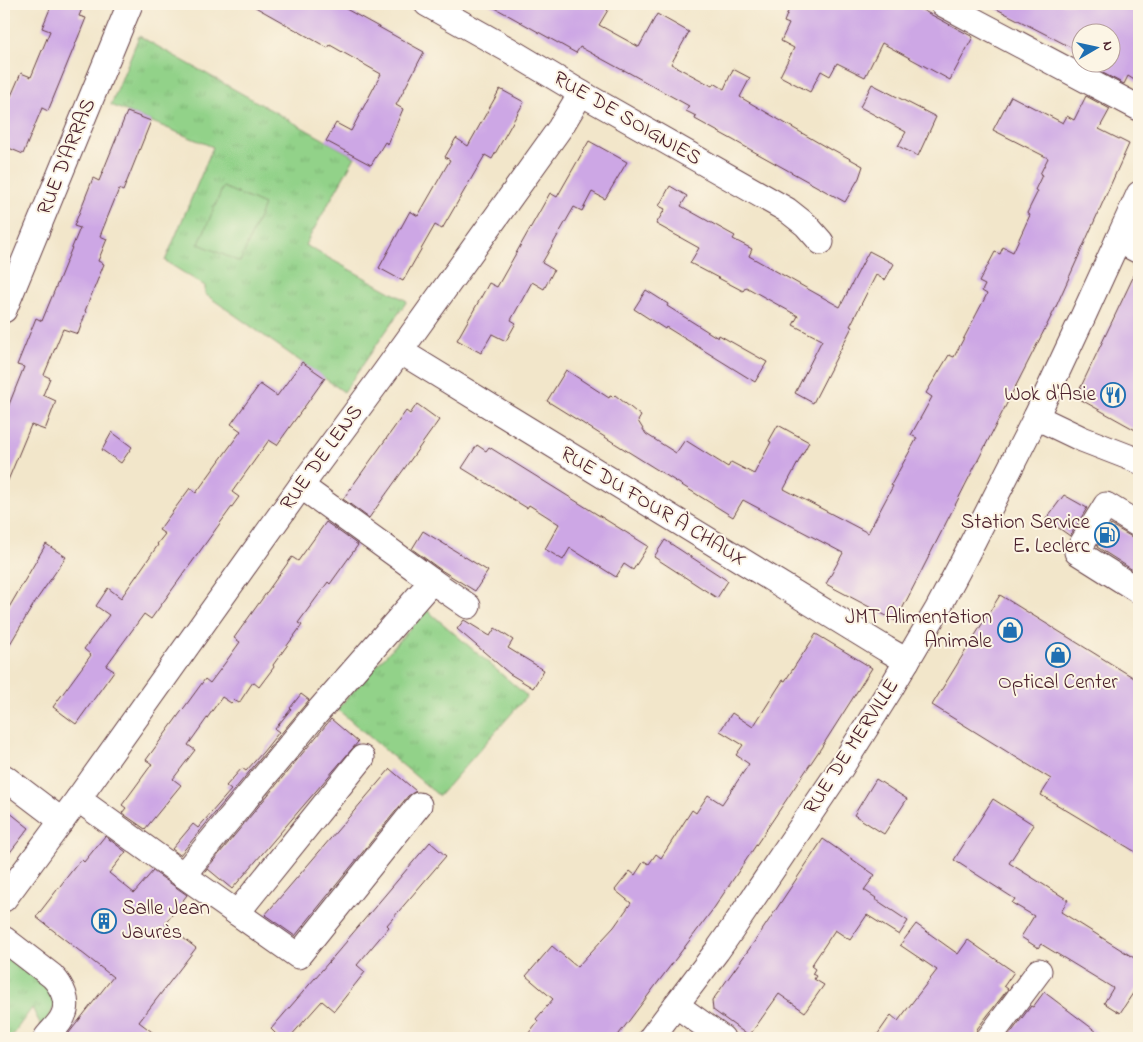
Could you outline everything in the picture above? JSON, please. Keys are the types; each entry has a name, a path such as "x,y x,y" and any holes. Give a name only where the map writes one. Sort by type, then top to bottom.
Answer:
{"street":[{"name":"RUE D'ARRAS","path":"4,310 130,4"},
{"name":"RUE DE SOIGNIES","path":"427,4 581,94 787,210 806,225 821,242"},
{"path":"943,4 1139,108"},
{"name":"RUE DE LENS","path":"4,899 78,799 300,486 400,351 560,128 581,94"},
{"name":"RUE DE MERVILLE","path":"651,1038 687,1021 717,951 817,804 908,661 951,584 1064,358 1129,246 1139,194"},
{"name":"RUE DU FOUR À CHAUX","path":"400,351 908,661"},
{"path":"1036,417 1082,439 1139,461"},
{"path":"300,486 468,606"},
{"path":"1139,525 1106,505 1077,552 1139,591"},
{"path":"183,875 316,715 432,581"},
{"path":"237,913 362,758"},
{"path":"4,777 62,821"},
{"path":"78,799 298,956 419,805"},
{"path":"4,939 52,976 62,990 66,1007 63,1017 46,1038"},
{"path":"989,1038 1039,971"},
{"path":"687,1021 722,1038"}],"green space":[{"path":"139,36 355,157 305,245 407,301 344,392 205,294 205,286 165,261 213,147 111,105"},
{"path":"223,187 264,205 240,262 199,244"},
{"path":"427,610 527,696 439,796 337,709"},
{"path":"4,952 53,992 57,1003 42,1027 32,1008 10,1038 4,1038"}],"building":[{"path":"52,4 84,4 79,16 86,18 48,111 42,108 23,154 4,146 4,93 11,96 21,73 31,77 50,31 42,28"},
{"path":"250,4 337,4 424,52 396,105 403,109 388,144 385,142 371,165 326,141 336,123 351,131 381,74 330,45 328,48"},
{"path":"488,4 598,4 608,10 599,25 639,47 657,14 689,32 671,64 712,86 714,83 724,89 733,69 750,78 740,97 831,150 863,166 859,178 845,202 695,119 696,116 686,111 689,106 580,47 576,53"},
{"path":"791,4 911,4 973,37 950,80 882,43 865,77 837,63 830,76 821,71 810,92 780,76 794,48 781,41 789,24 784,22"},
{"path":"987,4 1139,4 1139,83 1128,76 1124,84 1101,72 1120,72 1120,22 1070,22 1070,47"},
{"path":"872,84 936,117 918,156 898,146 906,132 860,107"},
{"path":"500,89 524,102 492,159 485,155 442,229 435,225 403,281 379,268 410,211 418,216 450,160 445,157 456,138 468,146"},
{"path":"1011,96 1063,123 1067,116 1074,120 1086,96 1110,109 1099,129 1129,144 1054,311 896,621 826,584 843,553 743,500 733,517 547,401 566,370 609,398 615,395 641,416 638,421 646,434 676,453 685,440 728,467 731,462 754,474 778,425 809,442 784,489 868,533 893,486 891,485 917,438 911,435 932,397 926,393 949,355 954,357 987,294 982,291 985,285 979,282 995,252 1000,254 1003,247 1013,252 1030,215 1027,213 1038,191 1035,190 1048,158 993,130"},
{"path":"127,112 151,121 123,191 119,189 100,236 107,239 98,261 104,264 78,334 63,329 44,375 50,378 43,395 56,401 45,430 31,425 4,490 4,417 24,367 17,365 36,318 42,321 80,228 74,226 93,178 99,181"},
{"path":"589,141 627,162 605,199 592,192 582,211 574,207 542,263 554,270 544,289 532,282 511,320 516,323 506,341 492,334 481,353 457,340 489,283 497,287 550,193 557,197"},
{"path":"670,186 687,196 681,206 735,236 733,239 752,249 749,256 840,307 869,251 894,264 885,280 876,275 813,403 795,393 822,340 793,325 798,316 746,287 743,291 690,263 699,248 656,224 665,209 659,206"},
{"path":"1139,265 1139,432 1076,397"},
{"path":"646,290 668,304 667,306 718,338 719,335 767,362 755,382 634,309"},
{"path":"302,362 325,378 277,445 269,440 232,492 239,497 151,619 144,614 106,666 114,671 76,724 53,707 91,655 84,649 109,615 96,606 108,588 121,598 165,534 159,530 190,488 196,493 241,431 231,424 260,384 277,396"},
{"path":"417,404 439,420 369,518 343,499 406,411 410,414"},
{"path":"112,432 132,447 121,463 102,450"},
{"path":"477,445 486,451 489,447 648,546 633,570 624,564 616,577 570,548 563,560 545,549 559,524 529,505 527,508 462,468"},
{"path":"1064,495 1087,508 1070,536 1046,519"},
{"path":"326,522 358,545 330,584 328,582 298,623 302,625 259,687 253,682 239,703 234,700 231,703 222,697 188,745 195,750 173,779 181,785 145,829 122,813 126,808 122,805 152,764 146,760 205,679 210,683 225,663 240,642 234,638 292,557 298,561"},
{"path":"1111,525 1139,539 1139,574 1097,547"},
{"path":"423,531 488,571 475,591 412,549"},
{"path":"665,540 728,581 717,598 654,557"},
{"path":"46,544 66,557 35,602 4,654 4,616"},
{"path":"1000,595 1139,681 1139,854 1041,795 1051,779 932,705"},
{"path":"464,620 490,636 495,628 513,640 508,648 544,670 533,688 510,674 457,629"},
{"path":"816,634 872,668 714,908 616,1038 525,1038 538,1021 536,1019 553,999 526,976 552,946 577,967 614,927 631,903 615,890 630,871 635,875 644,861 649,864 656,854 661,858 692,810 696,813 708,795 722,804 749,764 736,755 743,745 720,731 732,713 753,727 783,680 785,681"},
{"path":"301,694 309,700 180,855 172,849 193,824 198,828 231,790 226,786 242,768 246,771 263,752 279,732 275,729"},
{"path":"331,719 358,742 232,889 208,869 204,872"},
{"path":"390,769 416,791 408,796 295,936 265,915"},
{"path":"876,779 907,799 884,834 854,815"},
{"path":"993,799 1034,825 1009,863 1068,900 1061,912 1139,961 1139,984 1120,1013 1104,1003 1113,988 1041,944 1038,948 1021,937 1034,916 1012,903 1015,899 954,860"},
{"path":"4,808 29,828 4,860"},
{"name":"Salle Jean Jaurès","path":"105,836 126,852 109,873 134,893 153,871 187,895 165,924 196,948 139,1022 160,1038 65,1038 113,977 36,917 81,859 84,862"},
{"path":"823,839 875,875 864,890 908,921 899,935 867,915 850,940 835,930 811,966 815,969 812,974 816,976 814,979 824,985 805,1012 779,994 749,1036 713,1010 712,1001 757,938"},
{"path":"430,842 446,856 387,925 389,927 357,965 365,972 334,1011 322,1001 289,1038 280,1038 271,1029"},
{"path":"916,924 958,954 968,940 1014,972 1004,986 1008,989 977,1029 975,1038 875,1038 891,1015 898,1021 937,970 900,945"},
{"path":"1044,992 1105,1038 1007,1038"}],"place":[{"name":"Wok d'Asie","path":"1113,395"},
{"name":"Station Service E. Leclerc","path":"1107,535"},
{"name":"JMT Alimentation Animale","path":"1010,630"},
{"name":"Optical Center","path":"1058,655"},
{"name":"Salle Jean Jaurès","path":"104,921"}]}
